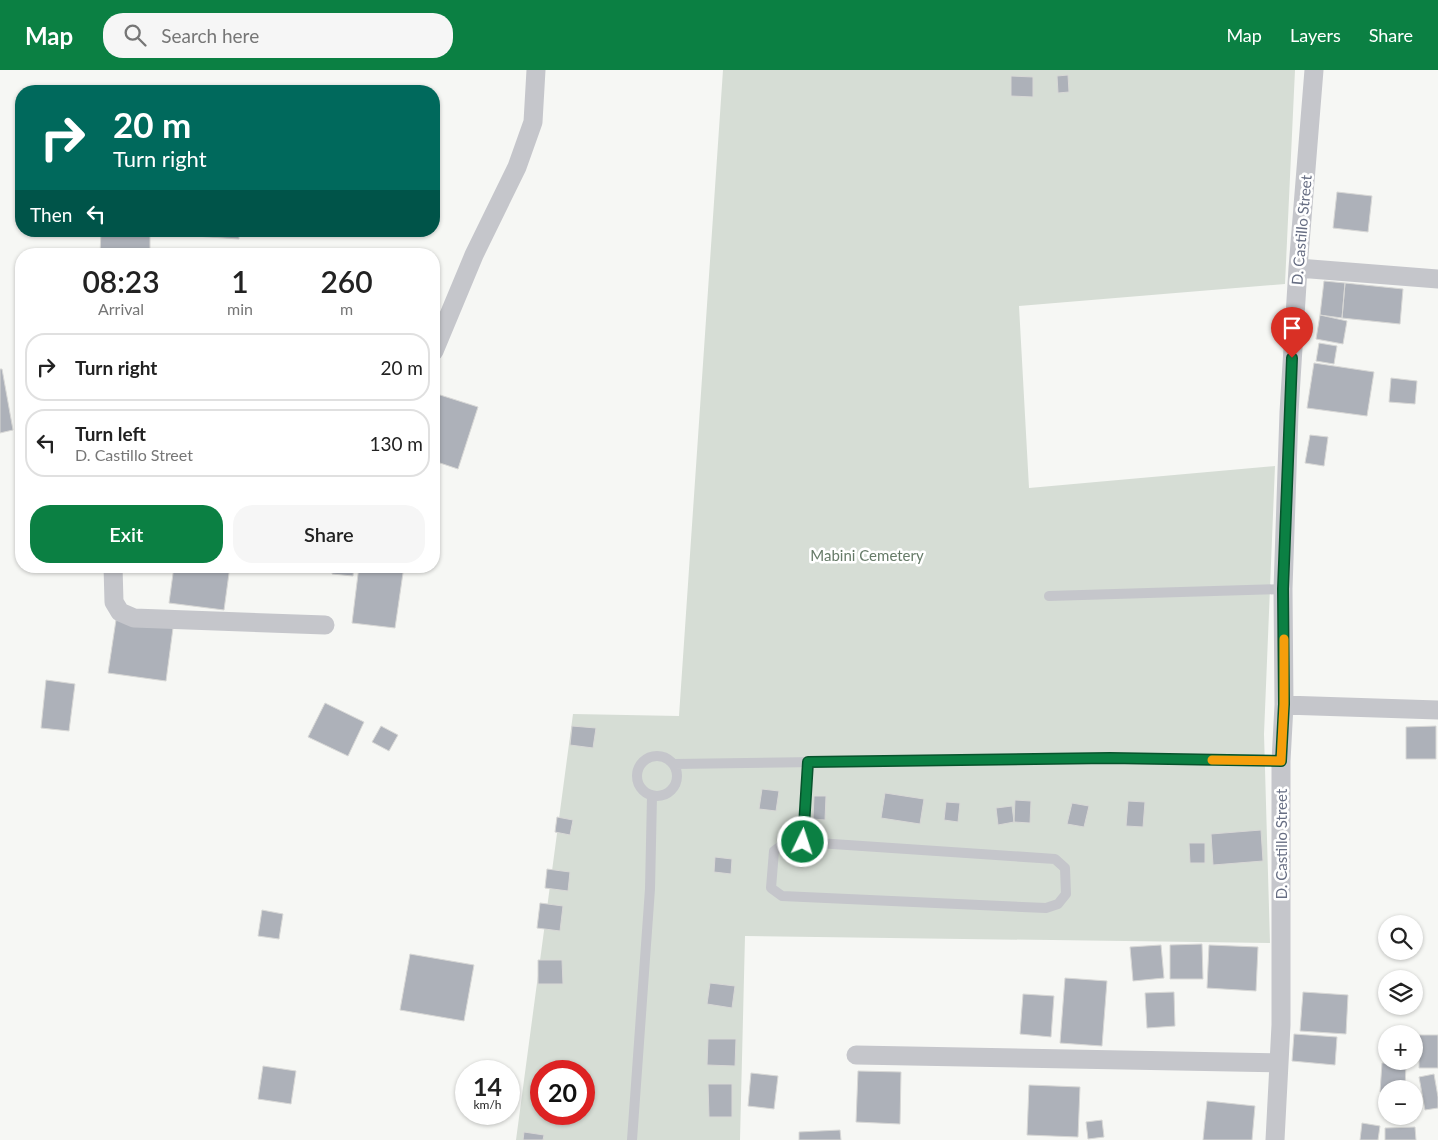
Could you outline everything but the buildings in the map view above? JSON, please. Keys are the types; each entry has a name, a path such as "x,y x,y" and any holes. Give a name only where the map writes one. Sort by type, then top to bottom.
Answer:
{"street":[{"path":"440,337 474,255 517,167 533,122 536,70"},
{"name":"D. Castillo Street","path":"1275,1140 1281,1015 1281,761 1284,704 1283,589 1289,412 1298,268 1314,70"},
{"path":"1298,268 1438,279"},
{"path":"113,573 114,602 120,612 134,618 325,625"},
{"path":"1284,704 1438,710"},
{"path":"856,1055 1278,1063"}],"lane":[{"path":"1049,596 1283,589"},
{"path":"650,756 664,757 674,764 677,778 671,790 665,794 652,796 643,791 638,785 636,771 640,764 650,756"},
{"path":"674,764 1110,758 1281,761"},
{"path":"803,842 808,762"},
{"path":"632,1140 650,889 652,796"},
{"path":"803,842 1055,860 1065,868 1066,894 1058,904 1046,908 782,896 771,888 774,851 785,843 803,842"}],"green space":[{"name":"Mabini Cemetery","path":"723,70 1295,70 1285,284 1019,306 1029,488 1275,466 1264,734 1270,943 745,936 740,1140 516,1140 518,1125 520,1125 520,1110 573,714 679,716"}],"slow traffic":[{"path":"1212,760 1281,761 1284,704 1284,639"}],"route":[{"path":"803,842 808,762 1110,758 1281,761 1284,704 1283,589 1292,358"}]}
